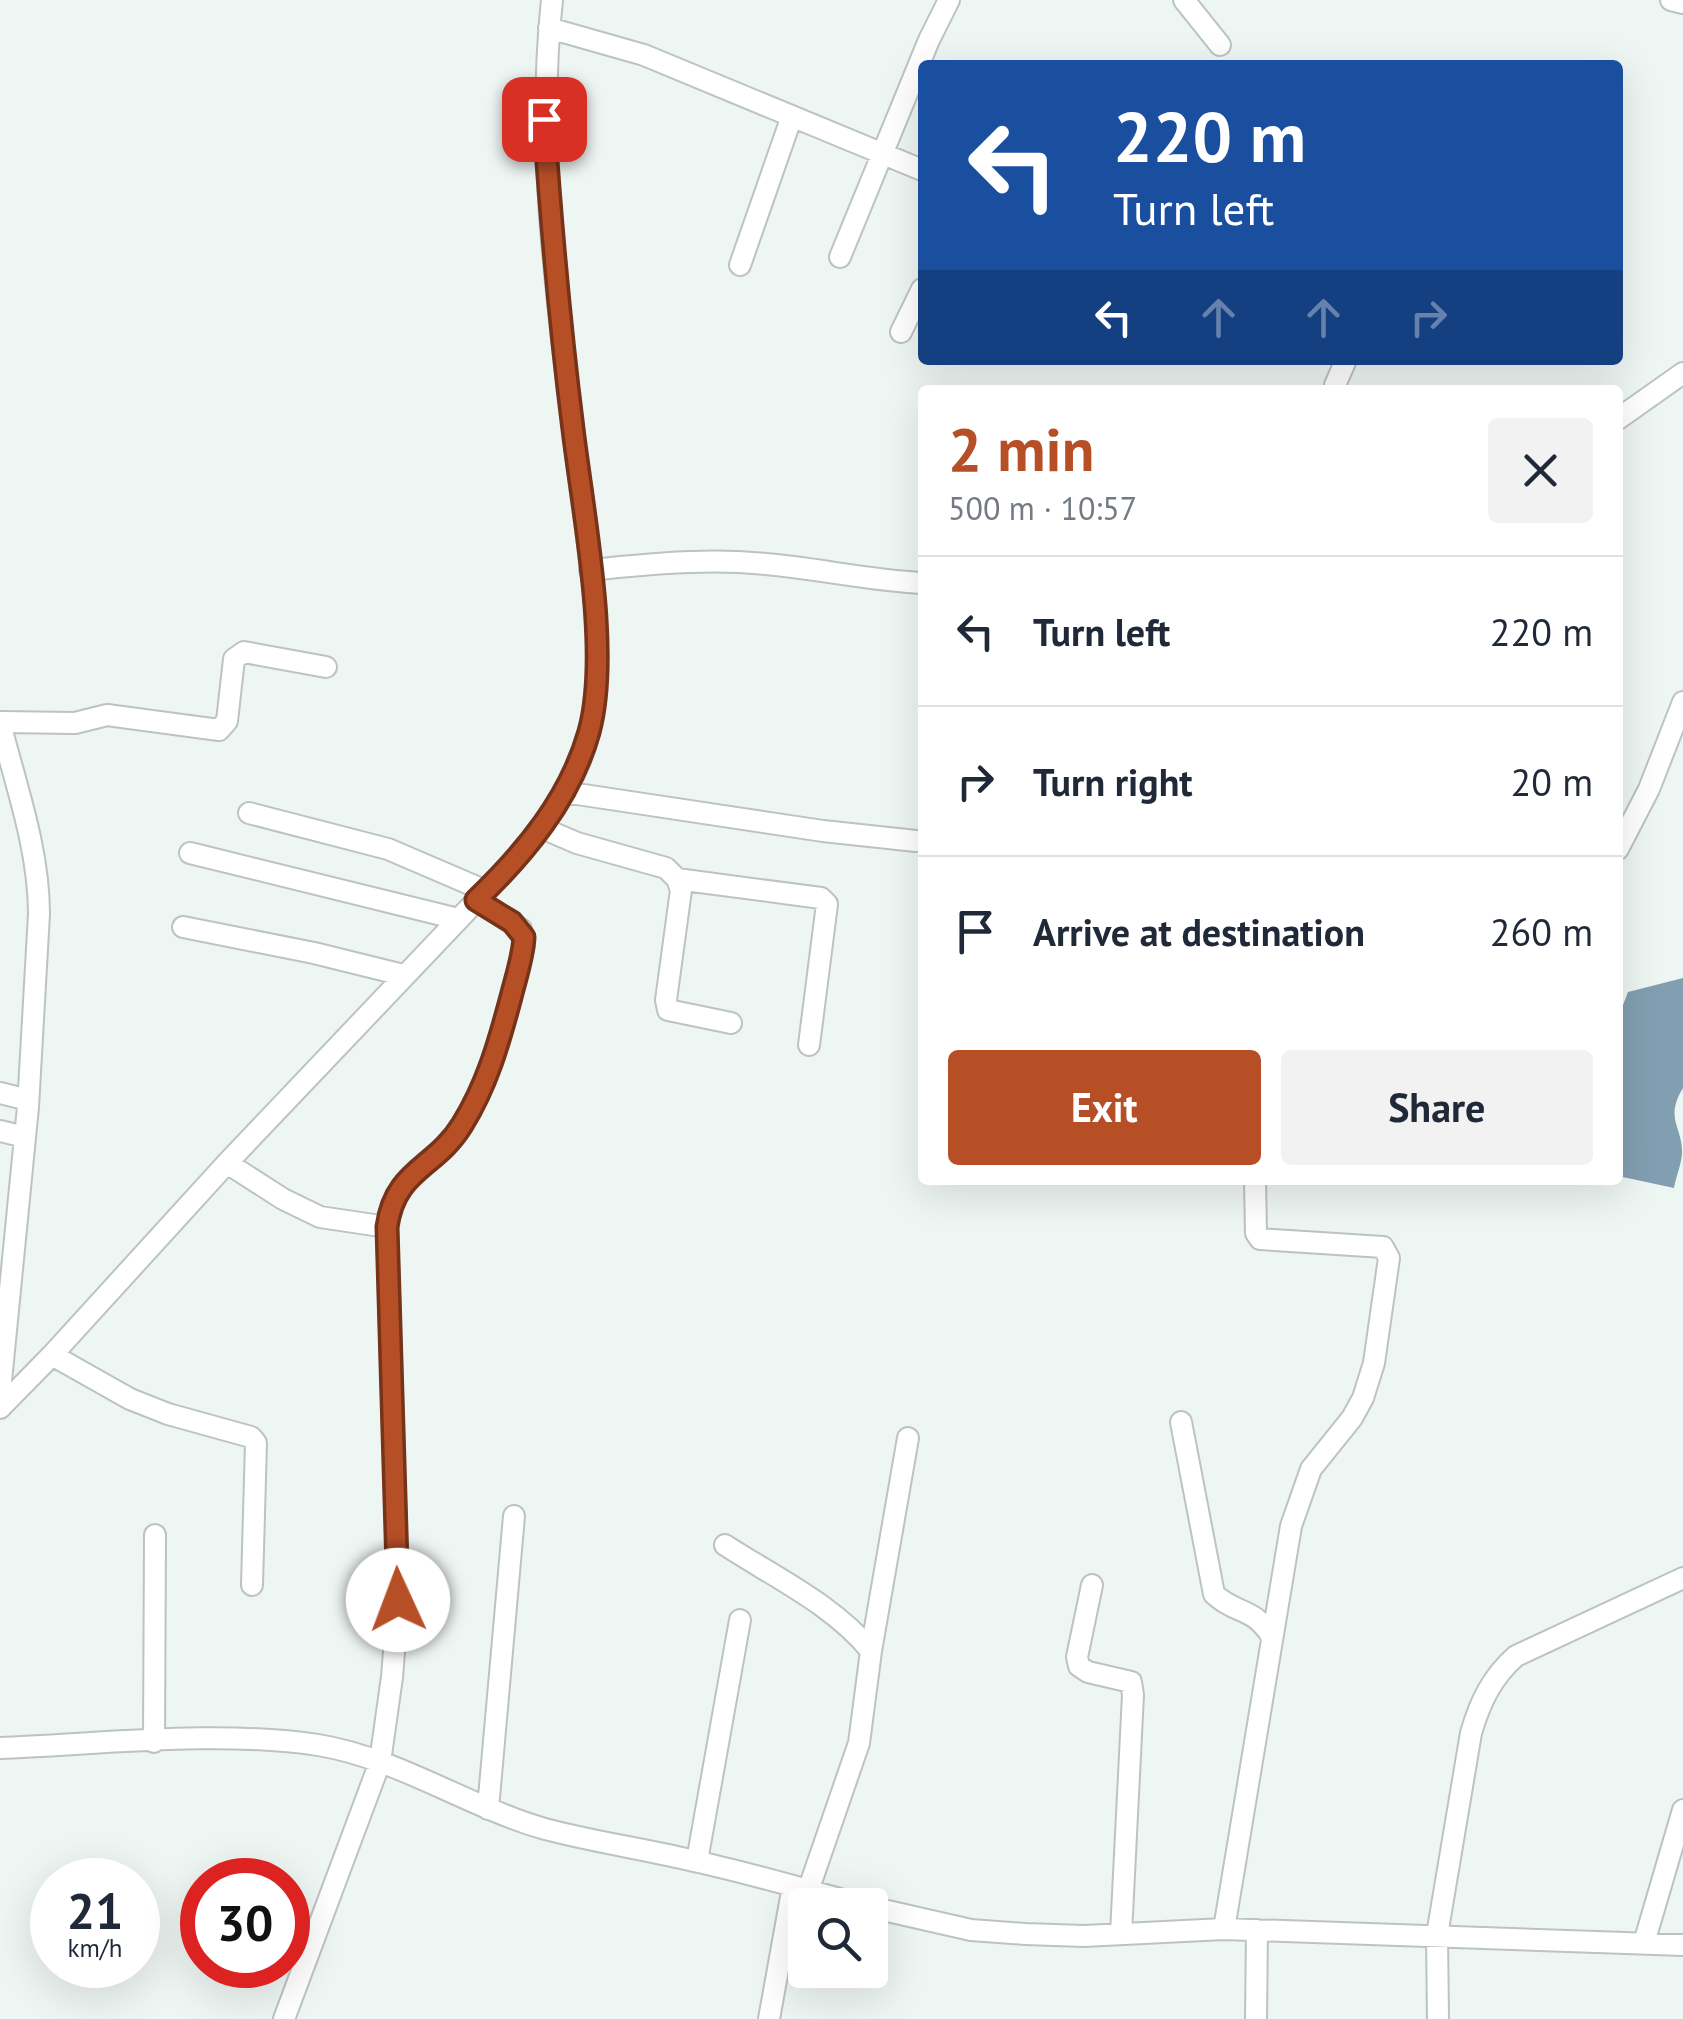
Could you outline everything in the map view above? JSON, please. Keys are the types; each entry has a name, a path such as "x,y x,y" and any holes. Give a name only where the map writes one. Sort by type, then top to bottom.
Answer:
{"street":[{"path":"0,1408 542,828 564,792 590,728 596,659 590,570 556,286 544,119 552,0"},
{"path":"921,60 949,0"},
{"path":"1184,0 1220,45"},
{"path":"1671,0 1683,2"},
{"path":"549,28 644,55 918,168"},
{"path":"840,258 918,67"},
{"path":"740,265 792,116"},
{"path":"902,332 918,297"},
{"path":"1623,415 1683,373"},
{"path":"590,570 690,561 741,562 918,583"},
{"path":"0,1391 28,1100 39,882 0,722 75,723 107,715 219,730 227,721 237,655 244,652 326,667"},
{"path":"1623,839 1649,790 1683,702"},
{"path":"564,792 916,841"},
{"path":"248,813 388,849 481,896 524,937 498,1044 478,1096 461,1127 436,1156 400,1186 390,1207 387,1227 398,1600 392,1677 380,1762 284,2019"},
{"path":"542,828 666,868 678,878 682,890 666,1000 668,1010 731,1023"},
{"path":"190,852 458,919"},
{"path":"678,878 820,898 826,904 809,1045"},
{"path":"183,928 314,952 404,975"},
{"path":"0,1092 28,1100"},
{"path":"0,1131 25,1137"},
{"path":"227,1162 283,1199 320,1217 387,1227"},
{"path":"1224,1929 1272,1637 1300,1496 1310,1469 1352,1418 1363,1398 1374,1363 1389,1258 1384,1247 1260,1239 1256,1233 1255,1185"},
{"path":"52,1356 156,1409 252,1437 256,1443 252,1585"},
{"path":"1181,1422 1214,1594 1224,1603 1253,1614 1272,1637"},
{"path":"801,1888 859,1743 908,1438"},
{"path":"488,1809 514,1516"},
{"path":"154,1742 155,1535"},
{"path":"724,1545 842,1622 871,1651"},
{"path":"1438,2019 1437,1935 1478,1708 1501,1669 1516,1656 1683,1578"},
{"path":"1092,1585 1077,1658 1079,1666 1088,1672 1132,1682 1121,1934"},
{"path":"698,1862 740,1620"},
{"path":"0,1748 276,1740 323,1746 380,1762 488,1809 546,1829 797,1888"},
{"path":"1644,1944 1683,1810"},
{"path":"888,1911 971,1930 1084,1936 1224,1929 1683,1944"},
{"path":"1256,2019 1257,1930"},
{"path":"770,2019 788,1944"}],"water":[{"path":"1683,978 1683,1088 1675,1108 1682,1154 1674,1188 1623,1177 1623,1005 1628,992"}],"route":[{"path":"398,1600 387,1227 390,1207 400,1186 436,1156 461,1127 494,1061 524,937 512,922 476,900 542,828 564,792 590,728 594,696 596,659 590,570 556,286 544,119"}]}
